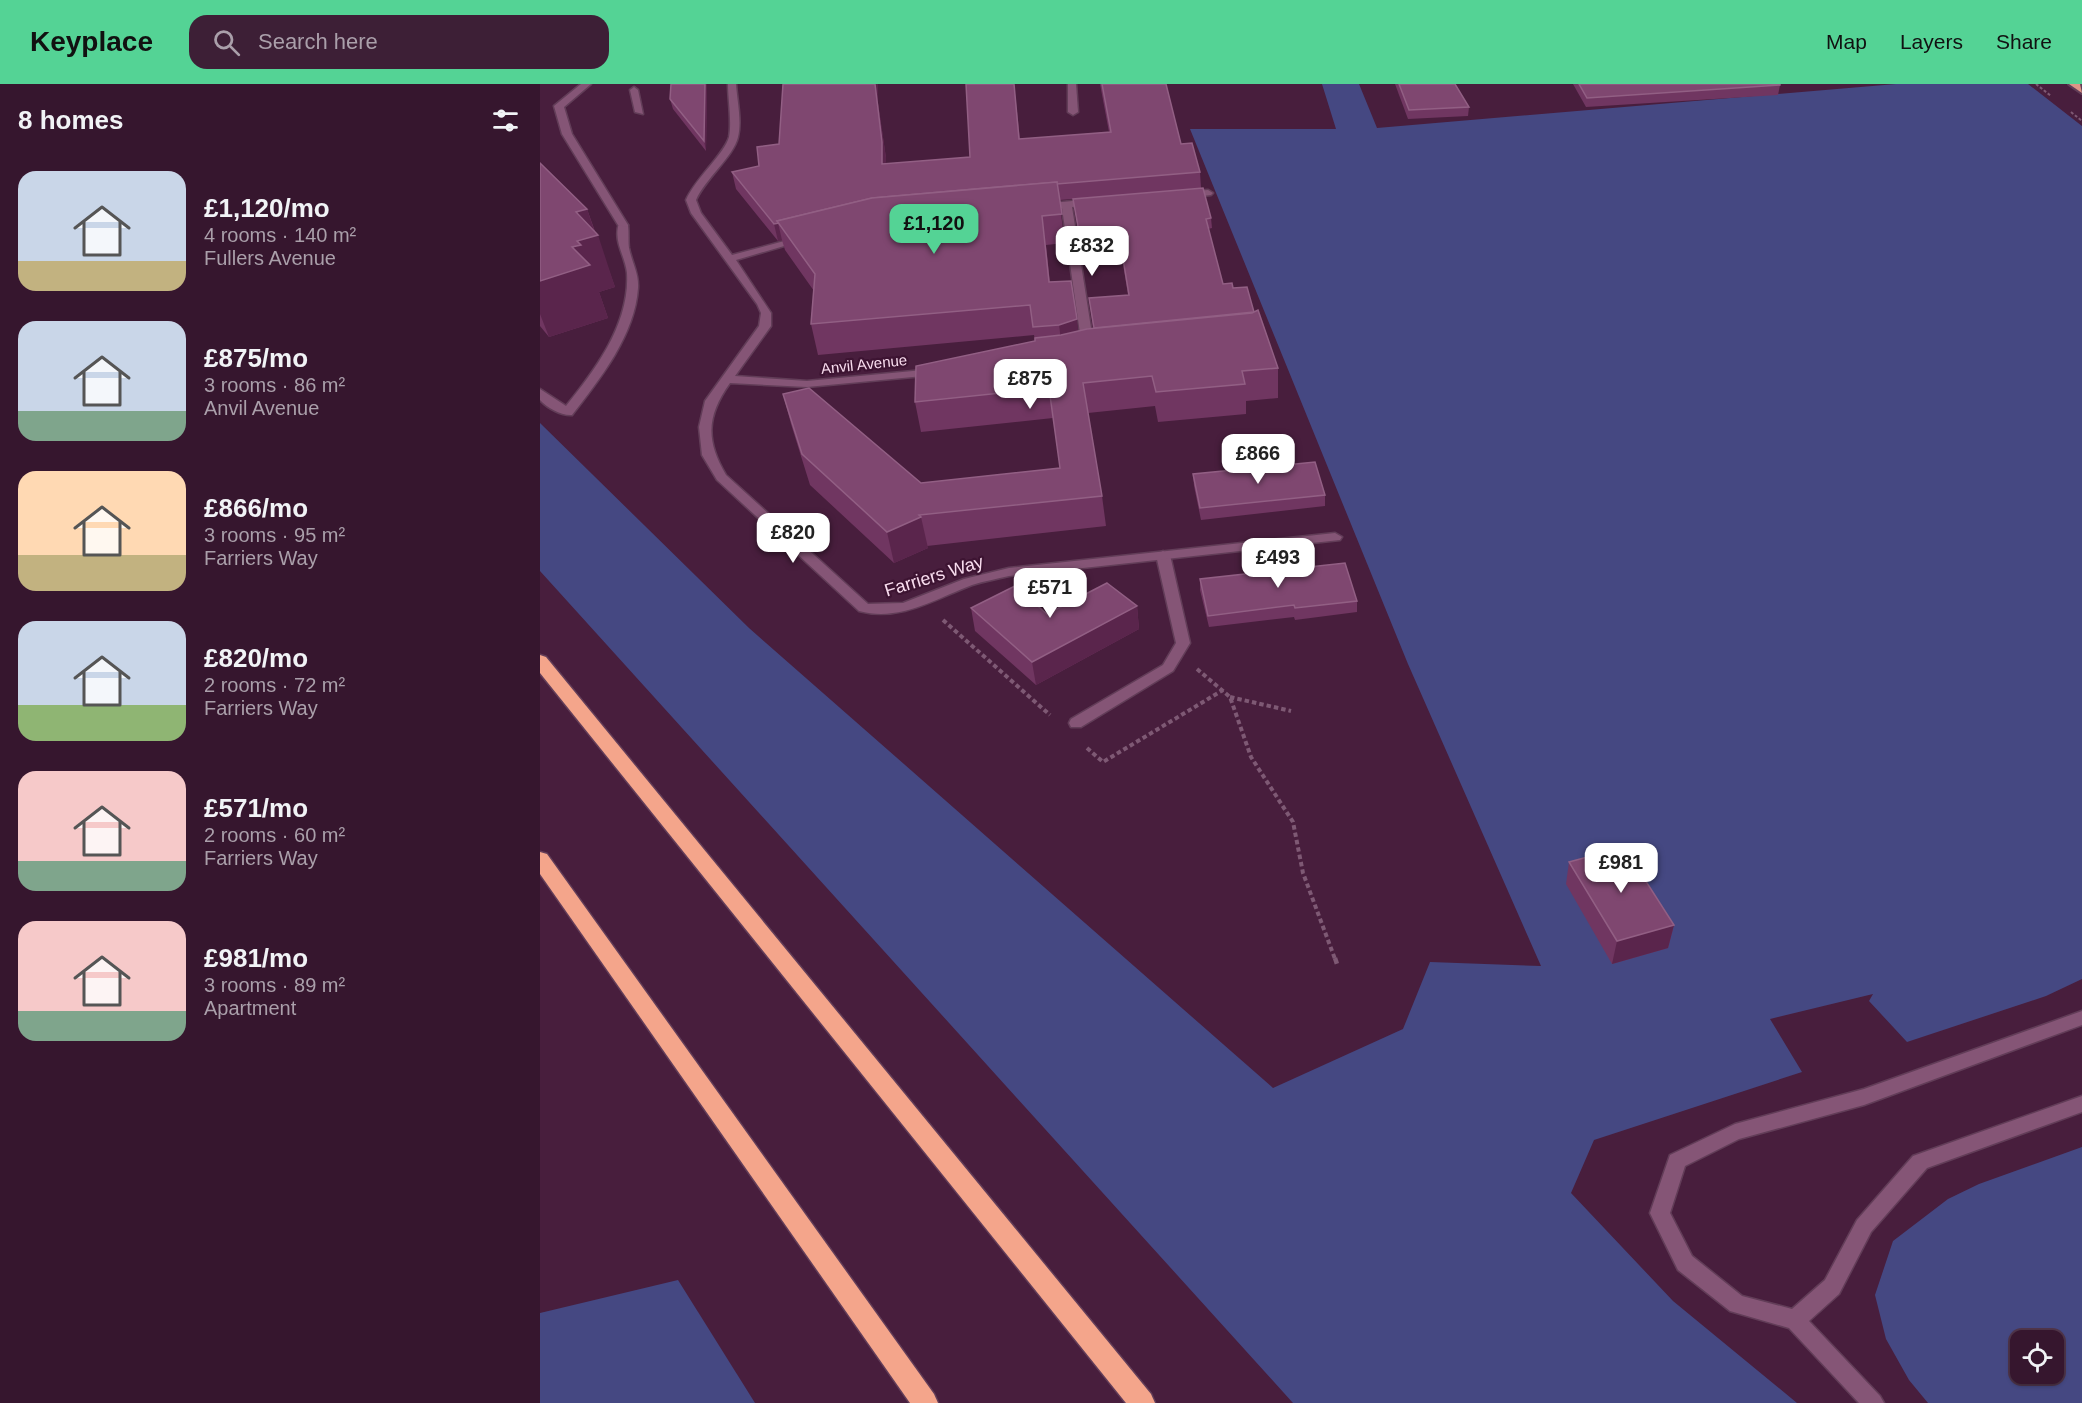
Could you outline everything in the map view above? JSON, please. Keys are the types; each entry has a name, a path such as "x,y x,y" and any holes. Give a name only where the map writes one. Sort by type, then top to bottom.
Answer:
{"highway":[{"path":"2074,84 2082,90"},
{"path":"540,661 1142,1403"},
{"path":"540,859 925,1403"}],"street":[{"path":"540,393 548,402 568,412 594,380 624,323 629,301 632,271 624,247 623,225 567,134 559,106 587,84"},
{"name":"Farriers Way","path":"732,84 734,136 730,146 697,186 691,200 696,213 756,294 766,313 765,326 711,401 705,427 708,455 721,477 864,608 883,611 901,609 966,582 1009,572 1335,537"},
{"path":"1072,84 1073,112"},
{"path":"634,90 640,112"},
{"path":"1173,196 1208,193"},
{"path":"1027,208 1102,202"},
{"path":"1067,205 1090,354"},
{"path":"728,259 819,235"},
{"name":"Anvil Avenue","path":"728,379 807,384 947,371"},
{"path":"1076,723 1168,668 1183,644 1163,555"},
{"path":"1873,1403 1795,1320 1737,1304 1685,1263 1660,1213 1677,1161 1735,1132 1864,1097 2082,1018"},
{"path":"1795,1320 1832,1287 1864,1226 1920,1162 2082,1104"}],"path":[{"path":"1223,690 1230,697 1251,757 1293,822 1303,873 1337,964"},
{"path":"1230,697 1291,711"}],"shaded area":[{"path":"1322,84 1359,84 1377,128 1896,84 2028,84 2082,126 2082,979 2046,996 1907,1042 1869,1001 1873,994 1770,1019 1802,1072 1594,1140 1571,1193 1673,1301 1797,1403 1293,1403 540,571 540,423 749,628 1273,1088 1403,1029 1430,962 1541,966 1408,664 1190,129 1336,129"},
{"path":"2082,1147 2082,1403 1928,1403 1909,1380 1886,1339 1875,1295 1893,1241 1948,1199 1979,1184"},
{"path":"678,1280 755,1403 540,1403 540,1313"}],"building":[{"path":"671,84 705,84 704,141 670,99"},
{"path":"783,84 875,84 882,142 882,164 970,157 966,84 1014,84 1019,139 1111,132 1102,84 1166,84 1181,144 1192,143 1200,172 872,198 777,221 779,223 774,224 732,172 759,166 757,147 779,144"},
{"path":"1399,84 1455,84 1469,107 1409,110"},
{"path":"1579,84 1780,84 1780,85 1587,98"},
{"path":"540,163 587,209 576,212 598,235 577,241 581,245 572,247 590,265 540,281"},
{"path":"1057,182 1062,214 1042,216 1049,282 1071,281 1077,319 1059,325 1033,327 1030,305 811,324 815,274 777,221 872,198"},
{"path":"1203,188 1211,218 1206,219 1223,284 1232,283 1233,288 1247,287 1254,312 1094,328 1089,298 1129,295 1118,228 1079,232 1073,199"},
{"path":"1258,310 1278,368 1242,371 1245,384 1156,392 1152,376 1083,383 1102,496 919,515 921,517 887,532 802,454 783,394 809,388 921,483 1060,468 1049,388 915,402 916,366 1035,341 1035,338 1087,329 1252,313"},
{"path":"1315,462 1325,495 1200,508 1193,474"},
{"path":"1345,563 1357,601 1295,608 1294,605 1208,616 1200,579"},
{"path":"1107,583 1137,606 1032,662 971,608 1015,586 1047,614"},
{"path":"1624,847 1674,925 1617,941 1569,862"}]}
